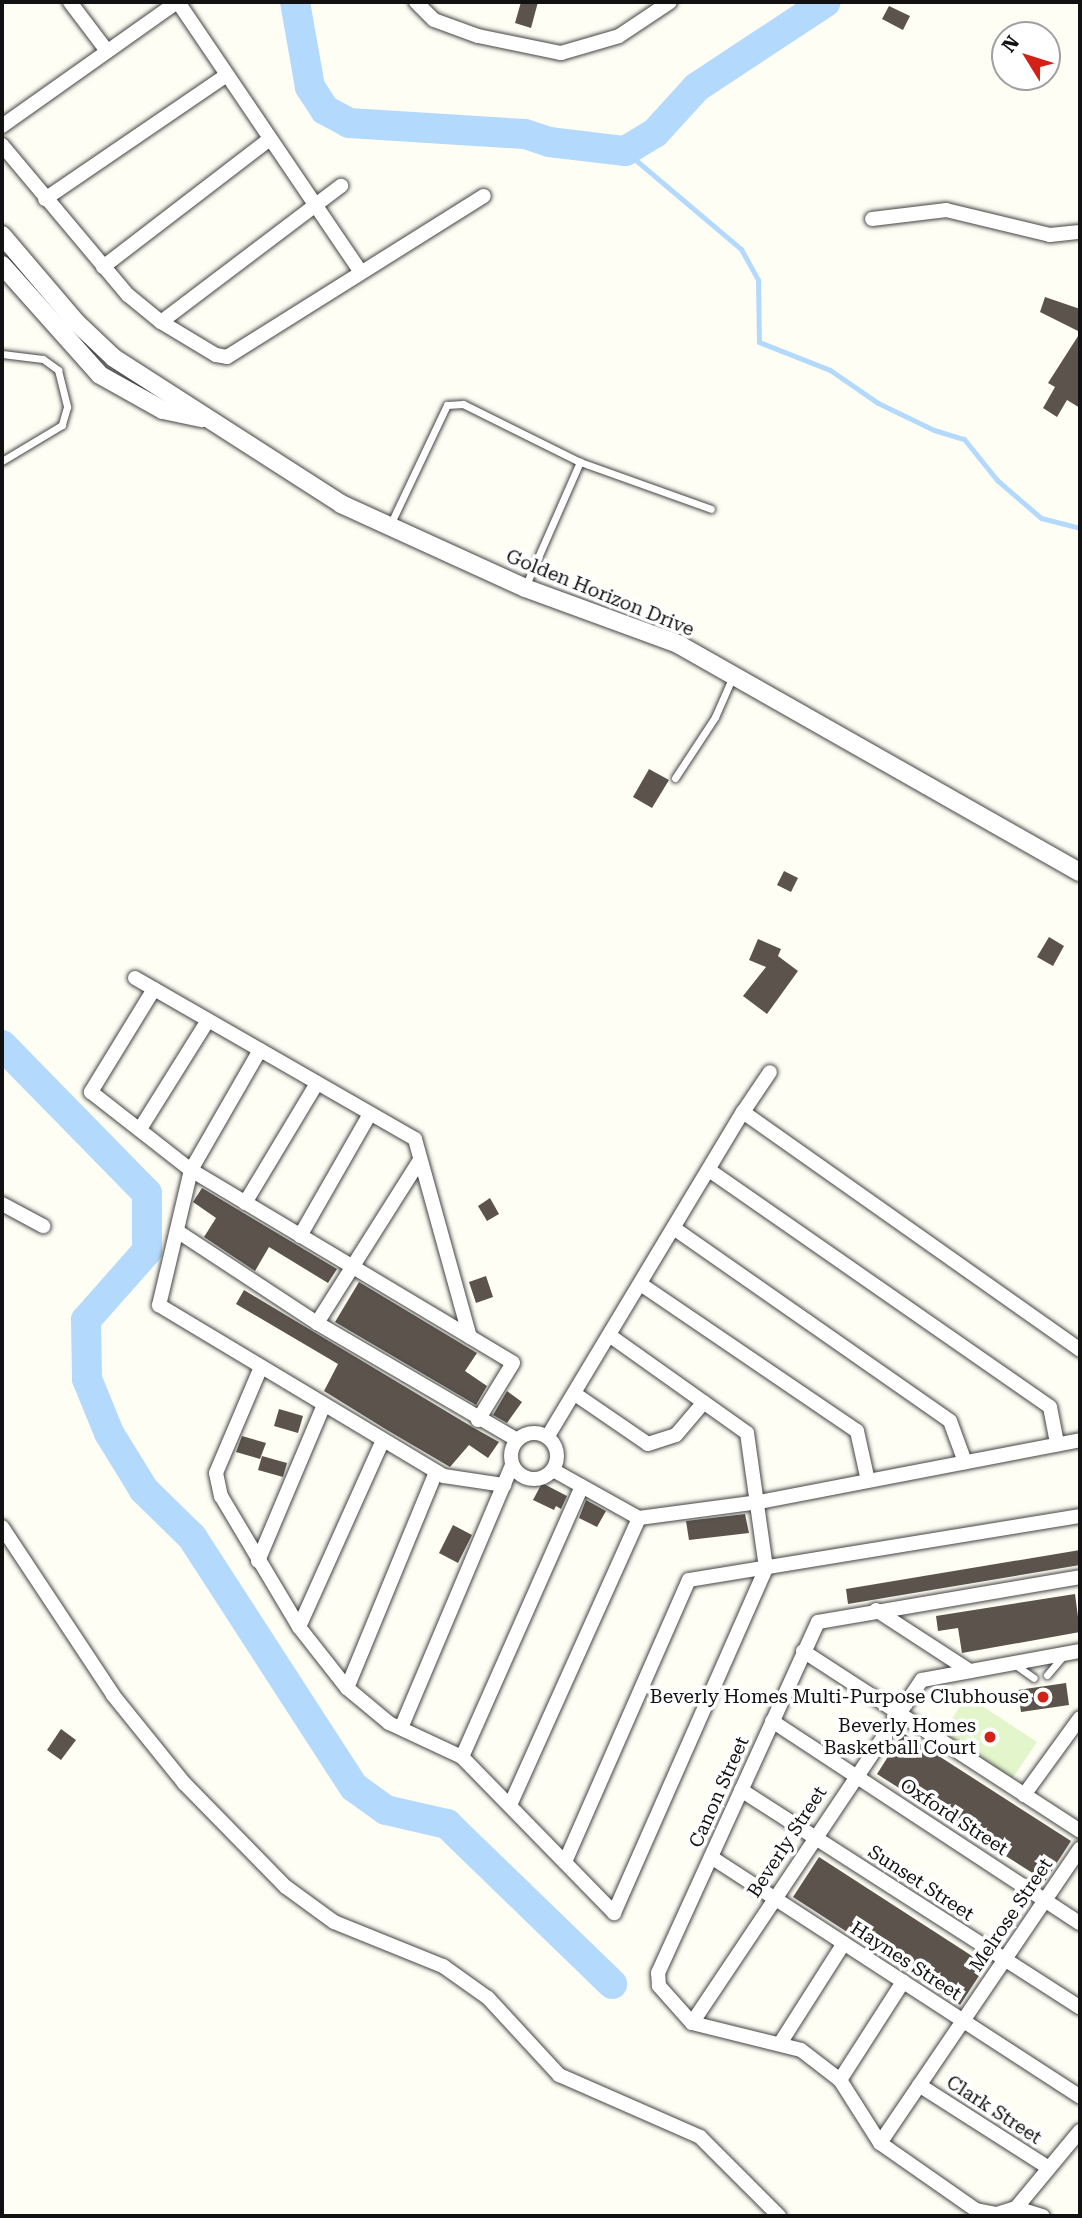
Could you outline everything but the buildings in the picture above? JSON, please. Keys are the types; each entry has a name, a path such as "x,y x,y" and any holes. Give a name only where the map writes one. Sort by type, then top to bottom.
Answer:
{"street":[{"path":"71,2 107,51"},
{"path":"2,126 178,2 312,204 361,272"},
{"path":"416,2 434,20 478,36 561,53 619,36 670,2"},
{"path":"46,199 226,75"},
{"path":"103,267 270,139"},
{"path":"2,145 128,295 161,322 216,355 227,356 484,196"},
{"path":"161,322 312,204 341,186"},
{"path":"872,219 946,210 1050,235 1080,232"},
{"name":"Golden Horizon Drive","path":"2,235 8,254 97,343 341,504 525,588 678,644 1080,872"},
{"name":"Golden Horizon Drive","path":"2,265 100,374 163,410 212,420"},
{"path":"135,978 415,1139 470,1338"},
{"path":"155,989 91,1091 191,1170 513,1363 478,1420"},
{"path":"140,1129 208,1020"},
{"path":"260,1050 191,1170 159,1305 382,1443 436,1472 486,1485 504,1485"},
{"path":"548,1436 612,1337 743,1112 770,1072"},
{"path":"245,1203 317,1083"},
{"path":"743,1112 1080,1350"},
{"path":"300,1236 370,1114"},
{"path":"317,1324 420,1160"},
{"path":"709,1170 1049,1407 1057,1444"},
{"path":"2,1204 43,1226"},
{"path":"675,1229 950,1421 965,1462"},
{"path":"177,1231 317,1324 478,1420 517,1440"},
{"path":"642,1284 857,1431 868,1481"},
{"path":"261,1367 216,1473 221,1496 299,1627 347,1688 401,1728 462,1757 511,1803 614,1913 766,1568 759,1502 747,1433 612,1337"},
{"path":"575,1394 648,1444 676,1435 704,1402"},
{"path":"258,1561 323,1407"},
{"path":"401,1728 504,1485 512,1465 510,1451 517,1440 535,1432 548,1436 556,1448 552,1470"},
{"path":"552,1470 639,1518 759,1502 1080,1440"},
{"path":"299,1627 382,1443"},
{"path":"512,1465 531,1479 552,1470"},
{"path":"347,1688 436,1472"},
{"path":"462,1757 582,1486"},
{"path":"565,1862 690,1580 1080,1516"},
{"path":"511,1803 639,1518"},
{"path":"2,1527 113,1695 184,1783 286,1887 334,1922 443,1966 488,1998 559,2075 700,2137 779,2216"},
{"name":"Canon Street","path":"692,2023 657,1980 803,1651 822,1619 1080,1577"},
{"path":"876,1609 967,1669"},
{"path":"803,1651 1080,1831"},
{"name":"Beverly Street","path":"692,2023 897,1712 922,1680 967,1669 1080,1651"},
{"path":"1024,1794 1080,1718"},
{"name":"Oxford Street","path":"772,1721 1080,1923"},
{"name":"Sunset Street","path":"741,1790 1080,2008"},
{"name":"Melrose Street","path":"880,2143 1080,1849"},
{"name":"Haynes Street","path":"711,1857 1080,2097"},
{"path":"780,2042 844,1943"},
{"path":"840,2080 903,1982"},
{"path":"692,2023 780,2042 814,2057 840,2080 880,2143 976,2210 997,2214 1016,2208 1080,2131"},
{"name":"Clark Street","path":"919,2085 1049,2168"},
{"path":"1016,2208 1043,2216"}],"lane":[{"path":"2,354 43,359 58,370 67,407 62,425 2,461"},
{"path":"390,526 447,405 463,404 580,462 711,509"},
{"path":"525,588 580,462"},
{"path":"675,778 715,717 733,676"},
{"path":"1046,1675 1065,1654"},
{"path":"1011,1662 1034,1678"}],"green space":[{"name":"Beverly Homes Basketball Court","path":"967,1696 1037,1742 1012,1779 943,1732"}],"waterway":[{"path":"295,2 310,87 325,110 349,123 525,134 549,142 625,151 655,133 697,87 826,2"},
{"path":"625,151 741,249 758,280 759,342 830,370 878,403 934,430 964,439 997,480 1041,518 1080,528"},
{"path":"2,1045 147,1193 147,1251 86,1320 87,1379 109,1433 144,1490 192,1537 354,1787 386,1810 447,1824 612,1984"}],"place":[{"name":"Beverly Homes Multi-Purpose Clubhouse","path":"1043,1697"},
{"name":"Beverly Homes Basketball Court","path":"990,1737"}]}
